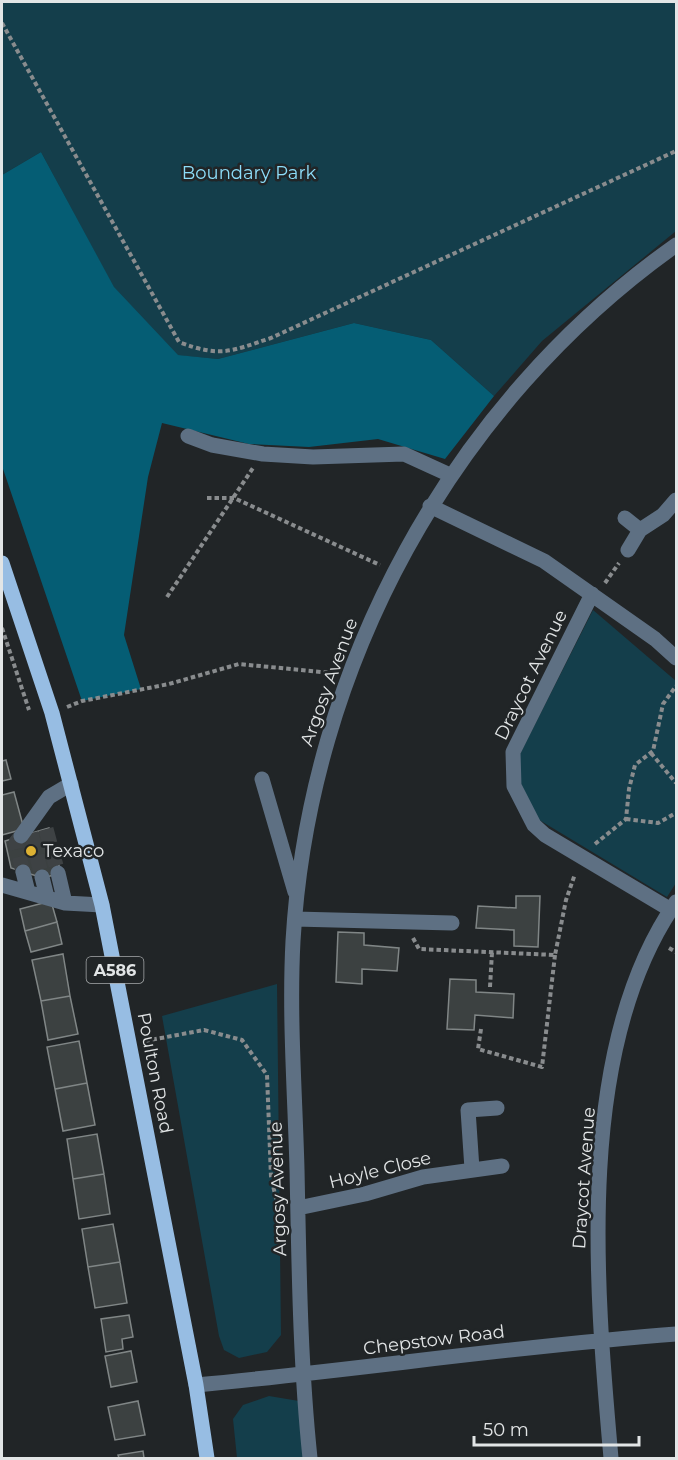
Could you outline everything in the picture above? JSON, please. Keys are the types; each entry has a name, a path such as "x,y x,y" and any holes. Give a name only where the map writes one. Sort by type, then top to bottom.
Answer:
{"main road":[{"name":"Poulton Road","path":"2,563 52,713 102,905 196,1385 207,1458"}],"street":[{"name":"Argosy Avenue","path":"310,1458 304,1375 292,985 297,901 318,774 332,722 394,572 430,506 450,475 512,395 595,309 676,245"},
{"path":"188,436 212,445 263,454 313,457 383,452 404,454 450,475"},
{"path":"628,550 640,530 663,515 676,500"},
{"path":"430,506 544,561 594,595 676,658"},
{"path":"625,518 640,530"},
{"name":"Draycot Avenue","path":"594,595 513,753 512,769 514,786 534,825 545,835 674,906 634,987 613,1068 600,1186 598,1257 600,1340 611,1458"},
{"path":"262,779 297,901"},
{"path":"27,832 49,797 71,784"},
{"path":"41,809 46,829"},
{"path":"23,872 28,892"},
{"path":"58,873 66,903"},
{"path":"42,877 47,897"},
{"path":"2,885 66,903 102,905"},
{"path":"295,919 452,924"},
{"path":"472,1169 468,1110 497,1108"},
{"name":"Hoyle Close","path":"298,1208 365,1194 423,1177 502,1166"},
{"name":"Chepstow Road","path":"196,1385 304,1375 600,1340 676,1334"}],"path":[{"path":"2,23 179,342 204,351 225,353 271,338 676,151"},
{"path":"167,597 263,454"},
{"path":"207,498 234,498 394,572"},
{"path":"594,595 628,550"},
{"path":"2,628 31,715"},
{"path":"52,713 82,701 169,684 239,664 350,675"},
{"path":"626,819 628,789 635,765 651,753 663,704 676,686"},
{"path":"651,753 676,783"},
{"path":"481,1029 478,1049 542,1067 555,956 566,900 582,855 626,819 658,823 676,813"},
{"path":"405,922 419,949 555,956"},
{"path":"490,987 492,952"},
{"path":"129,1043 204,1030 242,1040 267,1076 271,1177 278,1208 298,1208"}],"green space":[{"name":"Boundary Park","path":"2,2 676,2 676,231 542,341 494,396 431,340 354,323 218,359 175,355 114,288 41,152 2,175"},
{"path":"593,610 676,681 676,883 667,897 536,818 521,786 519,756"},
{"path":"277,984 281,1335 267,1352 239,1358 224,1350 219,1336 162,1016"},
{"path":"269,1396 305,1402 310,1458 237,1458 233,1419 243,1405"}],"shaded area":[{"path":"41,152 114,287 178,355 218,359 354,323 431,340 494,396 445,459 378,439 309,447 249,444 162,423 148,477 124,635 141,689 82,701 2,466 2,175"}],"building":[{"path":"6,760 11,779 2,781 2,761"},
{"path":"14,792 24,829 2,835 2,795"},
{"path":"49,828 61,873 43,878 11,868 5,841"},
{"path":"516,896 540,896 538,947 514,946 514,930 476,928 478,906 516,908"},
{"path":"51,901 57,922 25,931 20,909"},
{"path":"57,922 62,944 31,952 25,931"},
{"path":"338,932 364,933 364,945 399,948 397,971 362,969 362,984 336,982"},
{"path":"63,954 70,996 41,1001 32,960"},
{"path":"450,979 476,980 476,992 514,994 513,1018 475,1015 474,1030 447,1029"},
{"path":"70,996 78,1034 48,1040 41,1001"},
{"path":"79,1041 87,1083 55,1089 47,1047"},
{"path":"87,1083 95,1125 63,1131 55,1089"},
{"path":"97,1134 104,1174 73,1179 67,1139"},
{"path":"104,1174 110,1214 79,1219 73,1179"},
{"path":"113,1224 120,1262 88,1267 82,1229"},
{"path":"120,1262 127,1303 95,1308 88,1267"},
{"path":"129,1315 133,1337 122,1339 123,1349 106,1352 101,1319"},
{"path":"131,1351 137,1382 111,1387 105,1356"},
{"path":"138,1401 145,1435 115,1440 108,1407"},
{"path":"143,1451 144,1458 119,1458 118,1455"}],"tunnel":[{"path":"46,829 58,873"},
{"path":"31,833 42,877"},
{"path":"21,836 16,842 23,872"}],"place":[{"name":"Texaco","path":"31,851"}]}
